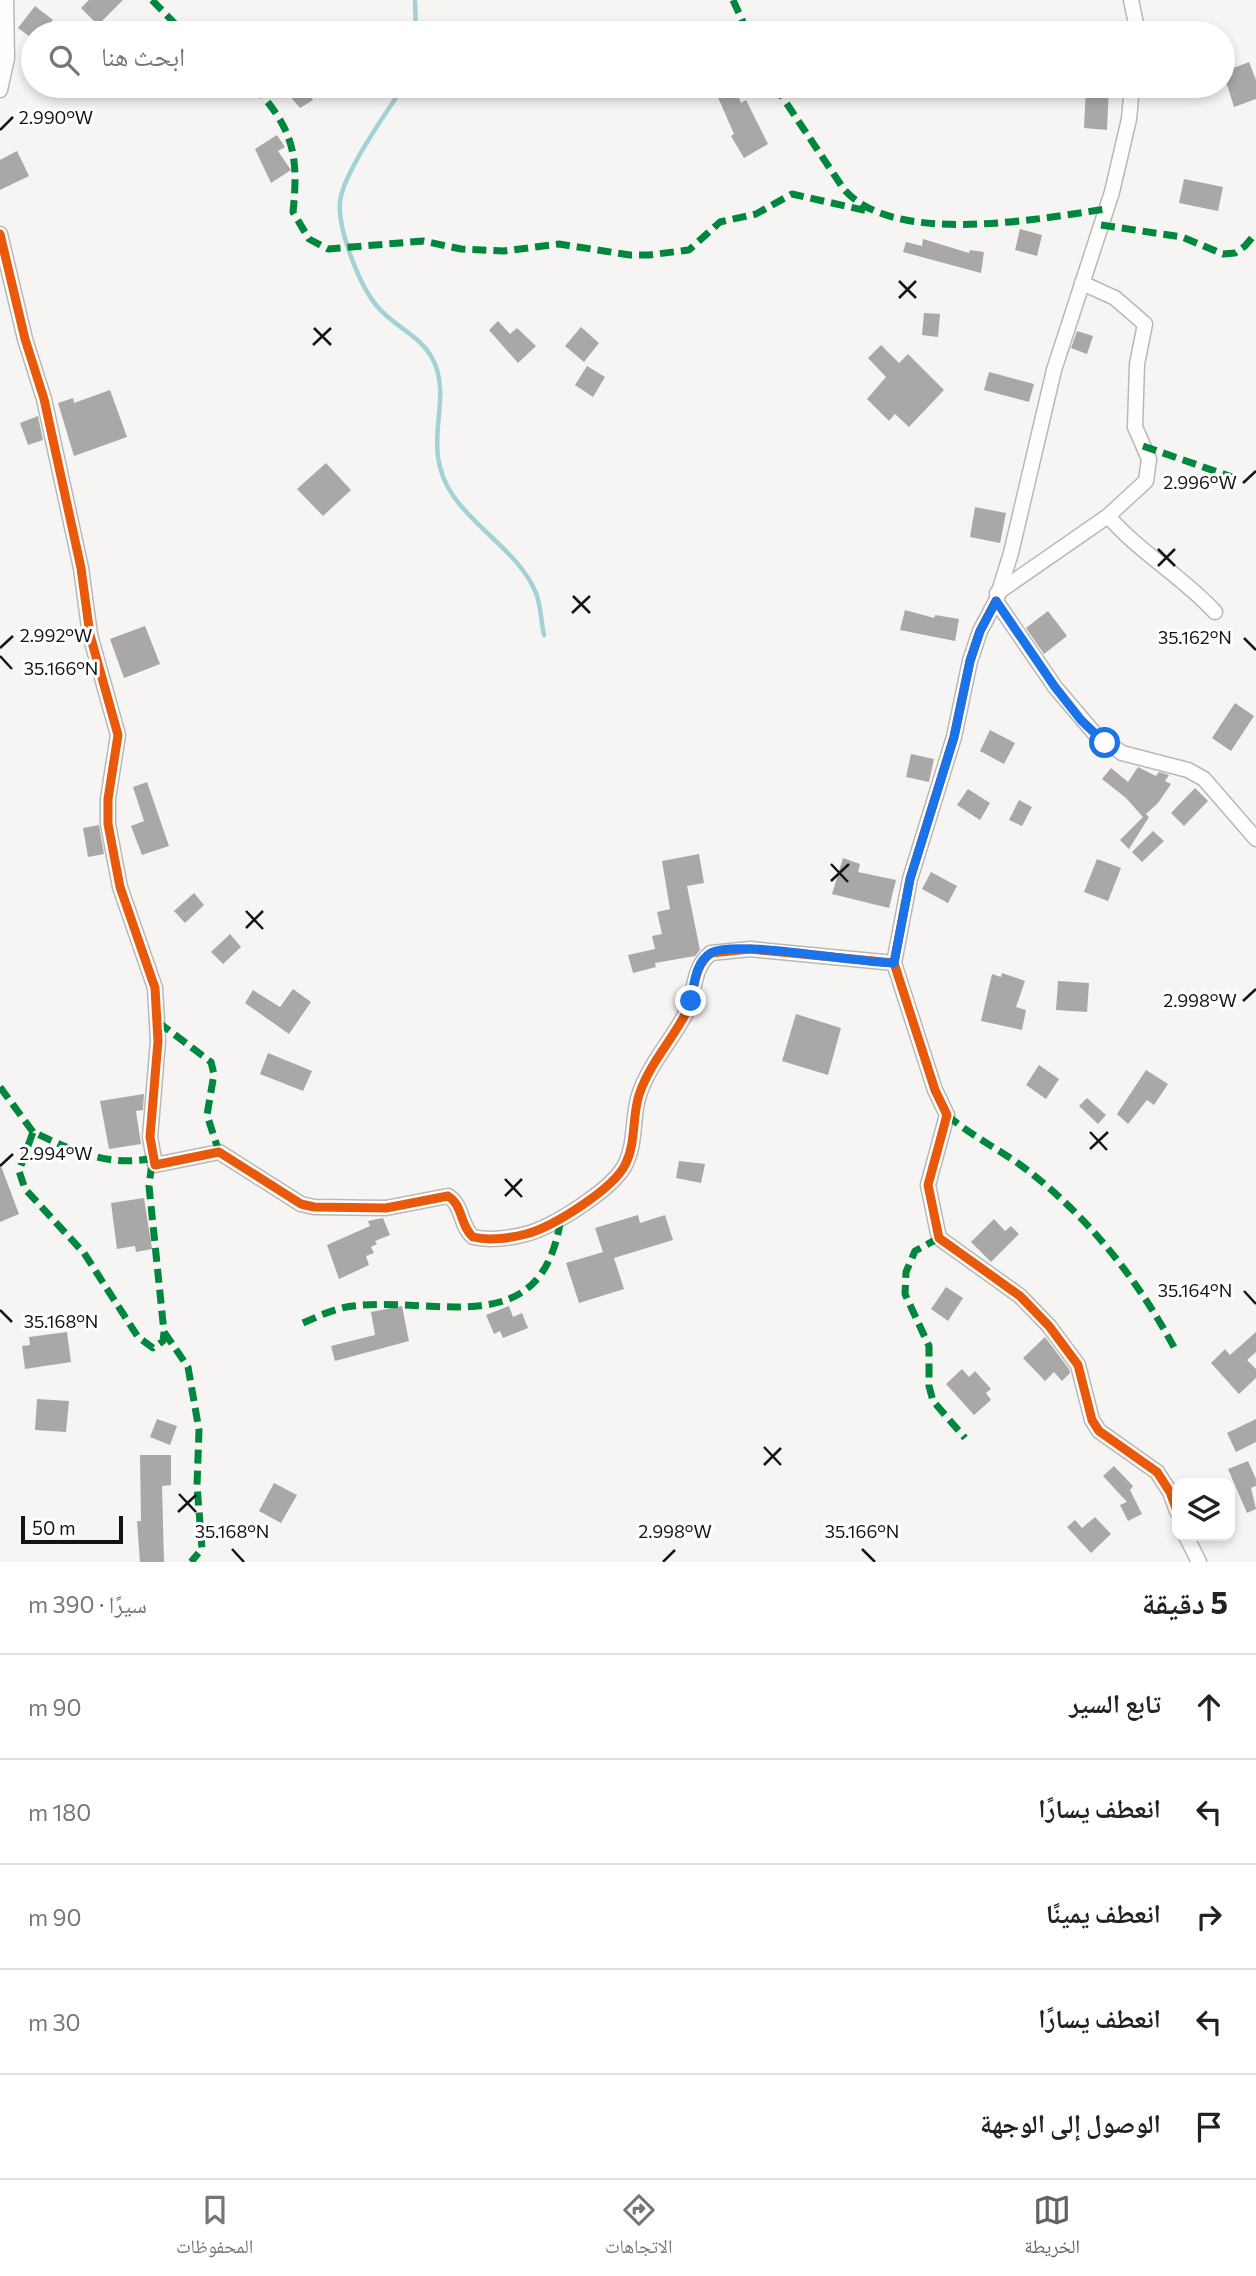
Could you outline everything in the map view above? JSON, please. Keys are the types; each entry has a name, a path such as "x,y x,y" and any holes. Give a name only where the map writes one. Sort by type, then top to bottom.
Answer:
{"street":[{"path":"0,90 7,58 6,0"},
{"path":"1131,0 1135,21"},
{"path":"1131,98 1129,119 1112,192 1054,370 1011,553 970,661 954,737 910,879 894,963 935,1090 947,1115 928,1185 939,1238 1020,1296 1049,1326 1078,1365 1092,1420 1099,1431 1157,1472 1172,1497"},
{"path":"0,234 25,339 44,399 80,568 90,635 118,735 108,799 108,824 120,887 156,995 158,1041 150,1137 155,1165 219,1152 266,1184 314,1207 386,1208 448,1196 457,1204 464,1227 473,1237 495,1238 528,1234 561,1217 608,1186 626,1163 636,1110 645,1082 686,1012 698,968 711,953 750,949 894,963"},
{"path":"996,598 1108,516 1146,481 1149,472 1146,451 1135,431 1137,364 1145,324 1139,315 1115,298 1082,283"},
{"path":"1108,516 1126,536 1184,580 1215,612"},
{"path":"996,598 1055,687 1095,734 1122,753 1188,770 1204,779 1256,839"},
{"path":"1188,1541 1199,1562"}],"building":[{"path":"89,0 123,0 102,21 94,21 81,8"},
{"path":"35,6 53,20 52,21 23,21"},
{"path":"1249,62 1256,80 1256,99 1234,107 1231,98 1235,98 1235,67"},
{"path":"291,98 312,98 313,100 300,108"},
{"path":"718,98 739,98 741,103 746,100 768,144 744,158 731,136 734,134"},
{"path":"1085,98 1108,98 1107,130 1084,128"},
{"path":"277,135 285,147 278,151 291,170 271,183 255,149"},
{"path":"17,151 29,176 0,190 0,160"},
{"path":"1184,179 1223,187 1218,211 1179,203"},
{"path":"1020,229 1042,235 1037,256 1015,250"},
{"path":"923,239 969,253 970,250 984,252 981,273 903,252 906,242 922,246"},
{"path":"924,313 940,314 938,337 922,335"},
{"path":"498,321 510,334 517,328 536,346 518,363 489,330"},
{"path":"581,327 599,343 584,362 565,346"},
{"path":"1077,331 1093,336 1087,354 1071,348"},
{"path":"881,345 899,363 908,354 944,390 909,427 895,414 889,421 867,399 886,377 868,358"},
{"path":"587,366 605,377 593,397 575,385"},
{"path":"989,372 1034,384 1029,402 984,390"},
{"path":"110,390 127,437 74,456 58,403 73,398 74,403"},
{"path":"38,416 43,440 28,445 20,423"},
{"path":"326,463 351,490 323,516 297,489"},
{"path":"975,507 1006,513 1000,543 970,537"},
{"path":"905,610 934,618 935,615 959,619 955,641 900,630"},
{"path":"1048,611 1067,636 1044,654 1026,628"},
{"path":"145,626 160,664 124,678 110,639"},
{"path":"1235,703 1254,716 1231,751 1212,738"},
{"path":"990,730 1015,743 1004,764 980,751"},
{"path":"911,754 934,759 929,782 906,777"},
{"path":"1138,767 1156,776 1159,772 1169,775 1165,781 1171,784 1158,803 1146,814 1149,817 1129,849 1120,840 1143,817 1126,798 1102,779 1111,768 1128,782"},
{"path":"147,782 169,846 142,855 131,826 144,821 133,787"},
{"path":"1195,788 1208,801 1184,826 1171,813"},
{"path":"968,789 990,803 980,820 957,805"},
{"path":"1019,800 1032,807 1022,826 1009,820"},
{"path":"99,825 104,854 88,857 83,828"},
{"path":"1153,831 1164,841 1142,862 1132,852"},
{"path":"699,854 704,883 687,886 700,950 695,956 655,963 656,967 633,973 628,955 655,949 652,936 662,934 657,912 670,909 662,861"},
{"path":"843,858 860,864 858,872 896,880 889,908 832,894"},
{"path":"1097,859 1121,868 1108,901 1084,892"},
{"path":"931,872 957,886 948,903 922,889"},
{"path":"194,893 204,905 185,923 174,911"},
{"path":"230,934 241,947 223,964 211,952"},
{"path":"1002,973 1025,981 1016,1007 1026,1010 1022,1030 981,1021 992,974 1001,977"},
{"path":"1058,981 1089,983 1087,1012 1056,1010"},
{"path":"293,989 311,1002 289,1034 245,1003 253,990 280,1007"},
{"path":"796,1014 841,1028 828,1075 782,1061"},
{"path":"268,1053 312,1071 303,1091 260,1074"},
{"path":"1039,1065 1059,1079 1046,1099 1026,1085"},
{"path":"1146,1070 1168,1084 1154,1105 1147,1100 1128,1124 1117,1114"},
{"path":"144,1094 143,1110 136,1111 141,1144 109,1149 100,1101"},
{"path":"1087,1098 1106,1115 1098,1124 1079,1106"},
{"path":"679,1161 705,1164 701,1183 676,1178"},
{"path":"0,1167 19,1214 0,1222"},
{"path":"144,1198 152,1249 136,1252 135,1246 117,1249 111,1203"},
{"path":"638,1215 640,1223 665,1215 673,1240 614,1258 624,1289 579,1303 566,1263 603,1252 595,1228"},
{"path":"383,1218 390,1235 375,1241 377,1244 371,1247 374,1253 366,1256 369,1265 339,1279 327,1245 370,1226 368,1221"},
{"path":"994,1219 1005,1231 1011,1226 1019,1234 991,1262 971,1242"},
{"path":"946,1287 963,1298 948,1321 931,1309"},
{"path":"402,1306 409,1341 335,1361 331,1346 375,1335 371,1312"},
{"path":"509,1306 513,1317 522,1313 528,1328 503,1338 500,1331 494,1334 486,1315"},
{"path":"67,1332 71,1362 25,1369 22,1346 30,1345 29,1337"},
{"path":"1256,1332 1256,1352 1247,1360 1256,1369 1256,1378 1239,1394 1211,1363 1225,1349 1230,1355"},
{"path":"1045,1337 1069,1369 1070,1373 1062,1381 1054,1372 1045,1381 1023,1358"},
{"path":"962,1369 969,1377 975,1371 991,1389 986,1393 991,1400 974,1415 946,1384"},
{"path":"37,1399 69,1401 66,1432 35,1430"},
{"path":"157,1419 177,1426 170,1445 150,1437"},
{"path":"1256,1419 1256,1442 1236,1452 1227,1433"},
{"path":"140,1455 171,1455 171,1485 162,1486 164,1562 140,1562 137,1521 141,1521"},
{"path":"1248,1461 1256,1479 1256,1486 1251,1488 1256,1509 1247,1513 1235,1485 1235,1478 1232,1478 1228,1469"},
{"path":"1114,1466 1133,1486 1130,1490 1142,1514 1128,1521 1120,1505 1127,1502 1103,1476"},
{"path":"274,1483 297,1495 281,1523 259,1511"},
{"path":"1095,1517 1111,1534 1091,1553 1067,1527 1075,1520 1082,1528"}],"waterway":[{"path":"415,0 416,21"},
{"path":"396,98 345,184 340,207 345,236 362,283 376,305 416,339 435,364 440,396 437,445 444,479 464,509 509,554 529,579 538,598 544,635"}],"marked path":[{"path":"152,0 172,21"},
{"path":"733,0 743,21"},
{"path":"264,98 285,129 294,158 293,212 309,239 328,249 423,241 461,249 504,251 559,244 630,255 649,255 689,250 720,222 756,214 792,194 872,212"},
{"path":"783,98 843,188 865,206 895,218 929,223 967,224 1006,222 1106,209"},
{"path":"1101,225 1182,237 1223,254 1235,253 1256,233"},
{"path":"1143,446 1232,477"},
{"path":"158,1022 211,1062 214,1074 207,1115 219,1152"},
{"path":"0,1087 33,1132"},
{"path":"947,1115 1021,1165 1094,1232 1147,1301 1176,1351"},
{"path":"153,1158 121,1161 91,1156 33,1132 19,1171 25,1189 84,1253 138,1337 153,1348 163,1341 164,1332 149,1186 151,1170 155,1165"},
{"path":"303,1323 333,1310 353,1306 453,1307 483,1305 510,1298 533,1283 551,1257 561,1217"},
{"path":"939,1238 915,1251 906,1272 905,1294 929,1346 929,1386 933,1401 965,1438"},
{"path":"164,1332 188,1367 199,1430 197,1485 202,1549 191,1562"}],"cycle path":[{"path":"0,234 25,339 44,399 81,568 90,635 118,735 108,799 108,824 120,887 155,988 158,1041 150,1137 155,1165 219,1152 301,1204 314,1207 386,1208 448,1196 453,1200 473,1237 486,1239 526,1234 567,1215 597,1195 620,1173 629,1155 637,1103 643,1084 687,1011 697,972 711,953 750,949 894,963"},
{"path":"996,601 980,631 970,661 954,737 910,879 894,963 935,1090 947,1115 928,1185 939,1238 1020,1296 1049,1326 1078,1365 1092,1420 1099,1431 1157,1472 1172,1497"}],"route":[{"path":"691,1001 698,968 711,953 719,950 750,949 872,963 894,963 910,879 954,737 970,661 980,631 996,601 1055,687 1081,720 1105,743"}]}
